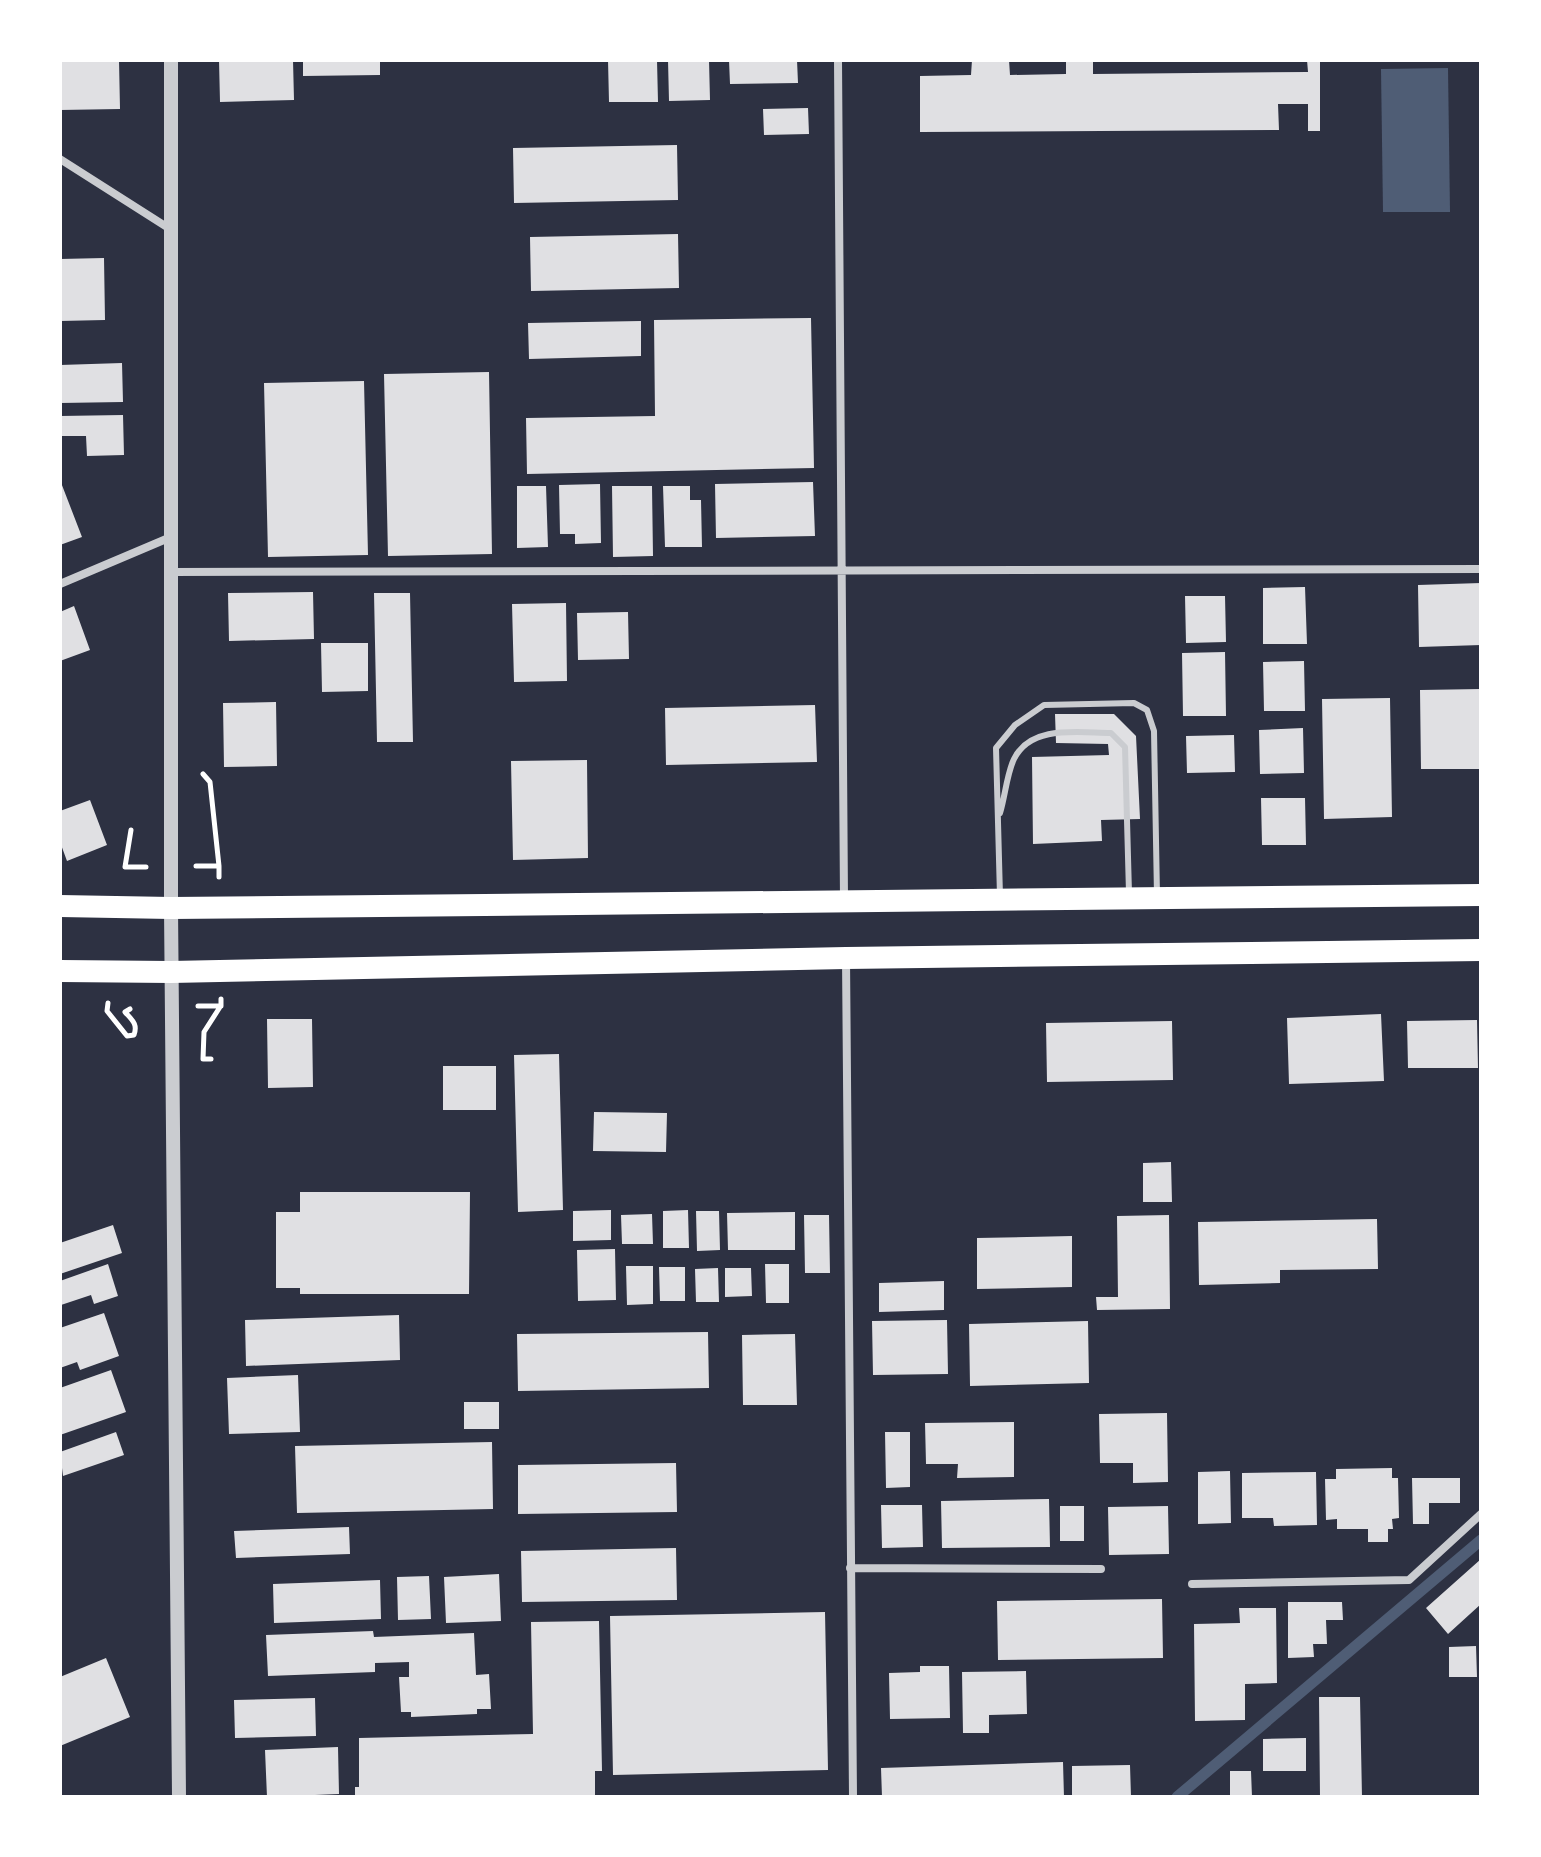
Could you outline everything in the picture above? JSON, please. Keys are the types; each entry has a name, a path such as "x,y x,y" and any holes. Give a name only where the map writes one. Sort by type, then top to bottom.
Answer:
{"highway":[{"path":"60,906 171,908 1481,895"},
{"path":"60,971 171,972 846,958 1481,950"}],"street":[{"path":"171,60 171,972 179,1797"},
{"path":"838,60 844,901"},
{"path":"60,159 171,230"},
{"path":"60,584 171,537"},
{"path":"171,572 1481,569"},
{"path":"846,958 853,1797"},
{"path":"1192,1584 1409,1580 1481,1514"},
{"path":"850,1568 1101,1569"}],"lane":[{"path":"1000,899 996,748 1024,717 1044,705 1139,705 1147,710 1154,731 1157,898"},
{"path":"998,820 1014,759 1033,739 1044,734 1111,733 1125,747 1129,898"}],"path":[{"path":"203,774 210,782 219,866"},
{"path":"211,1059 203,1059 204,1032 221,1006"}],"water":[{"path":"1448,68 1450,212 1383,212 1381,69"}],"building":[{"path":"60,60 119,60 120,109 60,110"},
{"path":"219,60 293,60 294,100 220,102"},
{"path":"303,60 380,60 380,75 303,76"},
{"path":"608,60 657,60 658,102 609,102"},
{"path":"668,60 709,60 710,100 669,101"},
{"path":"729,60 797,60 798,83 730,84"},
{"path":"972,60 1009,60 1010,75 1066,74 1066,60 1093,60 1093,74 1308,72 1307,60 1320,60 1320,131 1308,131 1308,104 1278,104 1279,130 920,132 920,76 971,75"},
{"path":"808,108 809,134 764,135 763,109"},
{"path":"677,145 678,200 514,203 513,148"},
{"path":"678,234 679,288 531,291 530,237"},
{"path":"104,258 105,320 60,321 60,259"},
{"path":"811,318 814,468 527,474 526,418 655,416 654,320"},
{"path":"641,321 641,356 529,359 528,323"},
{"path":"122,363 123,402 60,403 60,365"},
{"path":"489,372 492,554 388,556 384,374"},
{"path":"364,381 368,555 268,557 264,383"},
{"path":"123,415 124,455 87,456 86,436 60,436 60,416"},
{"path":"60,480 82,537 60,545"},
{"path":"813,482 815,536 716,538 715,484"},
{"path":"600,484 601,543 575,544 575,534 560,534 559,485"},
{"path":"517,486 546,486 548,547 517,548"},
{"path":"612,486 652,486 653,556 613,557"},
{"path":"663,486 690,486 690,500 701,500 702,547 665,547"},
{"path":"1481,583 1481,645 1419,647 1418,585"},
{"path":"1305,587 1307,644 1263,644 1263,588"},
{"path":"313,592 314,639 229,641 228,593"},
{"path":"374,593 410,593 413,742 377,742"},
{"path":"1185,596 1225,596 1226,642 1186,643"},
{"path":"566,603 567,681 514,682 512,604"},
{"path":"74,606 90,650 60,661 60,612"},
{"path":"628,612 629,659 578,660 577,613"},
{"path":"321,643 368,643 368,691 322,692"},
{"path":"1225,652 1226,716 1183,716 1182,653"},
{"path":"1304,661 1305,711 1264,711 1263,662"},
{"path":"1481,689 1481,769 1421,769 1420,690"},
{"path":"1390,698 1392,817 1324,819 1322,699"},
{"path":"276,702 277,766 224,767 223,703"},
{"path":"815,705 817,762 666,765 665,708"},
{"path":"1055,714 1114,714 1136,736 1140,819 1101,820 1102,841 1033,844 1032,757 1109,755 1108,744 1056,743"},
{"path":"1303,728 1304,773 1260,774 1259,730"},
{"path":"1234,735 1235,772 1187,773 1186,736"},
{"path":"587,760 588,858 513,860 511,761"},
{"path":"1261,798 1305,798 1306,845 1262,845"},
{"path":"90,800 107,845 67,861 60,842 60,811"},
{"path":"1381,1014 1384,1081 1289,1084 1287,1018"},
{"path":"267,1019 312,1019 313,1087 268,1088"},
{"path":"1477,1020 1478,1068 1408,1068 1407,1021"},
{"path":"1172,1021 1173,1080 1047,1082 1046,1023"},
{"path":"559,1054 563,1210 518,1212 514,1055"},
{"path":"443,1066 496,1066 496,1110 443,1110"},
{"path":"594,1112 667,1113 666,1152 593,1151"},
{"path":"1171,1162 1172,1202 1143,1202 1143,1163"},
{"path":"300,1192 470,1192 469,1294 300,1294 300,1288 276,1288 276,1212 300,1212"},
{"path":"611,1210 611,1240 573,1241 573,1211"},
{"path":"688,1210 689,1248 663,1248 663,1211"},
{"path":"696,1211 719,1211 720,1250 697,1251"},
{"path":"795,1212 795,1250 728,1250 727,1213"},
{"path":"652,1214 653,1244 622,1244 621,1215"},
{"path":"804,1215 829,1215 830,1273 805,1273"},
{"path":"1169,1215 1170,1309 1097,1310 1096,1297 1118,1297 1117,1216"},
{"path":"1377,1219 1378,1269 1280,1270 1280,1283 1199,1285 1198,1222"},
{"path":"113,1225 122,1253 60,1274 60,1243"},
{"path":"1072,1236 1072,1287 977,1289 977,1238"},
{"path":"615,1249 616,1300 578,1301 577,1250"},
{"path":"108,1264 118,1296 94,1304 91,1295 61,1305 60,1281"},
{"path":"765,1264 789,1264 789,1303 766,1303"},
{"path":"626,1266 653,1266 653,1304 627,1305"},
{"path":"659,1267 685,1267 685,1301 660,1301"},
{"path":"718,1268 719,1302 696,1302 695,1269"},
{"path":"725,1268 751,1268 752,1296 725,1297"},
{"path":"944,1281 944,1310 879,1312 879,1283"},
{"path":"104,1313 119,1356 80,1370 77,1362 60,1368 60,1328"},
{"path":"399,1315 400,1360 246,1366 245,1320"},
{"path":"947,1320 948,1374 873,1375 872,1321"},
{"path":"1088,1321 1089,1383 970,1386 969,1324"},
{"path":"708,1332 709,1388 518,1391 517,1334"},
{"path":"795,1334 797,1405 743,1405 742,1335"},
{"path":"111,1370 126,1412 60,1435 60,1388"},
{"path":"298,1375 300,1432 229,1434 227,1378"},
{"path":"464,1402 499,1402 499,1429 464,1429"},
{"path":"1167,1413 1168,1482 1133,1483 1133,1463 1100,1463 1099,1414"},
{"path":"1014,1422 1014,1477 957,1478 958,1464 926,1464 925,1423"},
{"path":"116,1432 124,1455 63,1476 60,1452"},
{"path":"885,1432 910,1432 910,1487 886,1488"},
{"path":"492,1442 493,1509 297,1513 295,1446"},
{"path":"676,1463 677,1512 518,1514 518,1465"},
{"path":"1392,1468 1392,1478 1398,1478 1399,1518 1392,1519 1393,1529 1388,1529 1388,1542 1368,1542 1368,1529 1337,1529 1337,1519 1326,1520 1325,1479 1336,1479 1336,1469"},
{"path":"1230,1471 1231,1523 1198,1524 1198,1472"},
{"path":"1316,1472 1317,1525 1274,1526 1273,1518 1242,1518 1242,1473"},
{"path":"1412,1478 1460,1478 1460,1503 1429,1503 1429,1524 1413,1524"},
{"path":"1049,1499 1050,1547 942,1548 941,1501"},
{"path":"881,1505 922,1505 923,1547 882,1548"},
{"path":"1060,1506 1084,1506 1084,1541 1060,1541"},
{"path":"1168,1506 1169,1554 1109,1555 1108,1507"},
{"path":"349,1527 350,1554 236,1558 234,1531"},
{"path":"676,1548 677,1600 522,1602 521,1551"},
{"path":"1481,1559 1481,1604 1448,1634 1426,1608"},
{"path":"499,1574 501,1621 446,1623 444,1577"},
{"path":"429,1576 431,1619 398,1620 397,1577"},
{"path":"380,1580 381,1619 274,1623 273,1584"},
{"path":"1162,1599 1163,1658 998,1660 997,1601"},
{"path":"1288,1602 1342,1602 1343,1620 1326,1620 1327,1644 1313,1644 1314,1657 1288,1658"},
{"path":"1239,1608 1276,1608 1277,1683 1245,1684 1245,1720 1195,1721 1194,1624 1240,1623"},
{"path":"825,1612 828,1770 613,1775 610,1616"},
{"path":"599,1621 602,1771 595,1771 595,1797 355,1797 355,1787 359,1787 359,1738 533,1734 531,1622"},
{"path":"373,1631 374,1637 474,1633 476,1675 489,1674 491,1709 477,1709 477,1714 411,1717 411,1712 401,1712 399,1677 409,1677 409,1662 375,1663 375,1672 268,1676 266,1635"},
{"path":"1476,1646 1477,1677 1449,1677 1449,1647"},
{"path":"106,1658 130,1717 60,1746 60,1677"},
{"path":"920,1666 949,1666 950,1718 890,1719 889,1673 920,1672"},
{"path":"1026,1671 1027,1714 989,1715 989,1733 963,1733 962,1672"},
{"path":"1319,1697 1360,1697 1362,1797 1320,1797"},
{"path":"315,1698 316,1736 235,1738 234,1700"},
{"path":"1306,1738 1306,1771 1263,1771 1263,1739"},
{"path":"338,1747 339,1794 267,1797 265,1750"},
{"path":"1063,1762 1064,1797 882,1797 881,1768"},
{"path":"1130,1765 1131,1797 1072,1797 1072,1766"},
{"path":"1230,1771 1251,1771 1252,1797 1230,1797"}],"waterway":[{"path":"1177,1797 1481,1540"}]}
